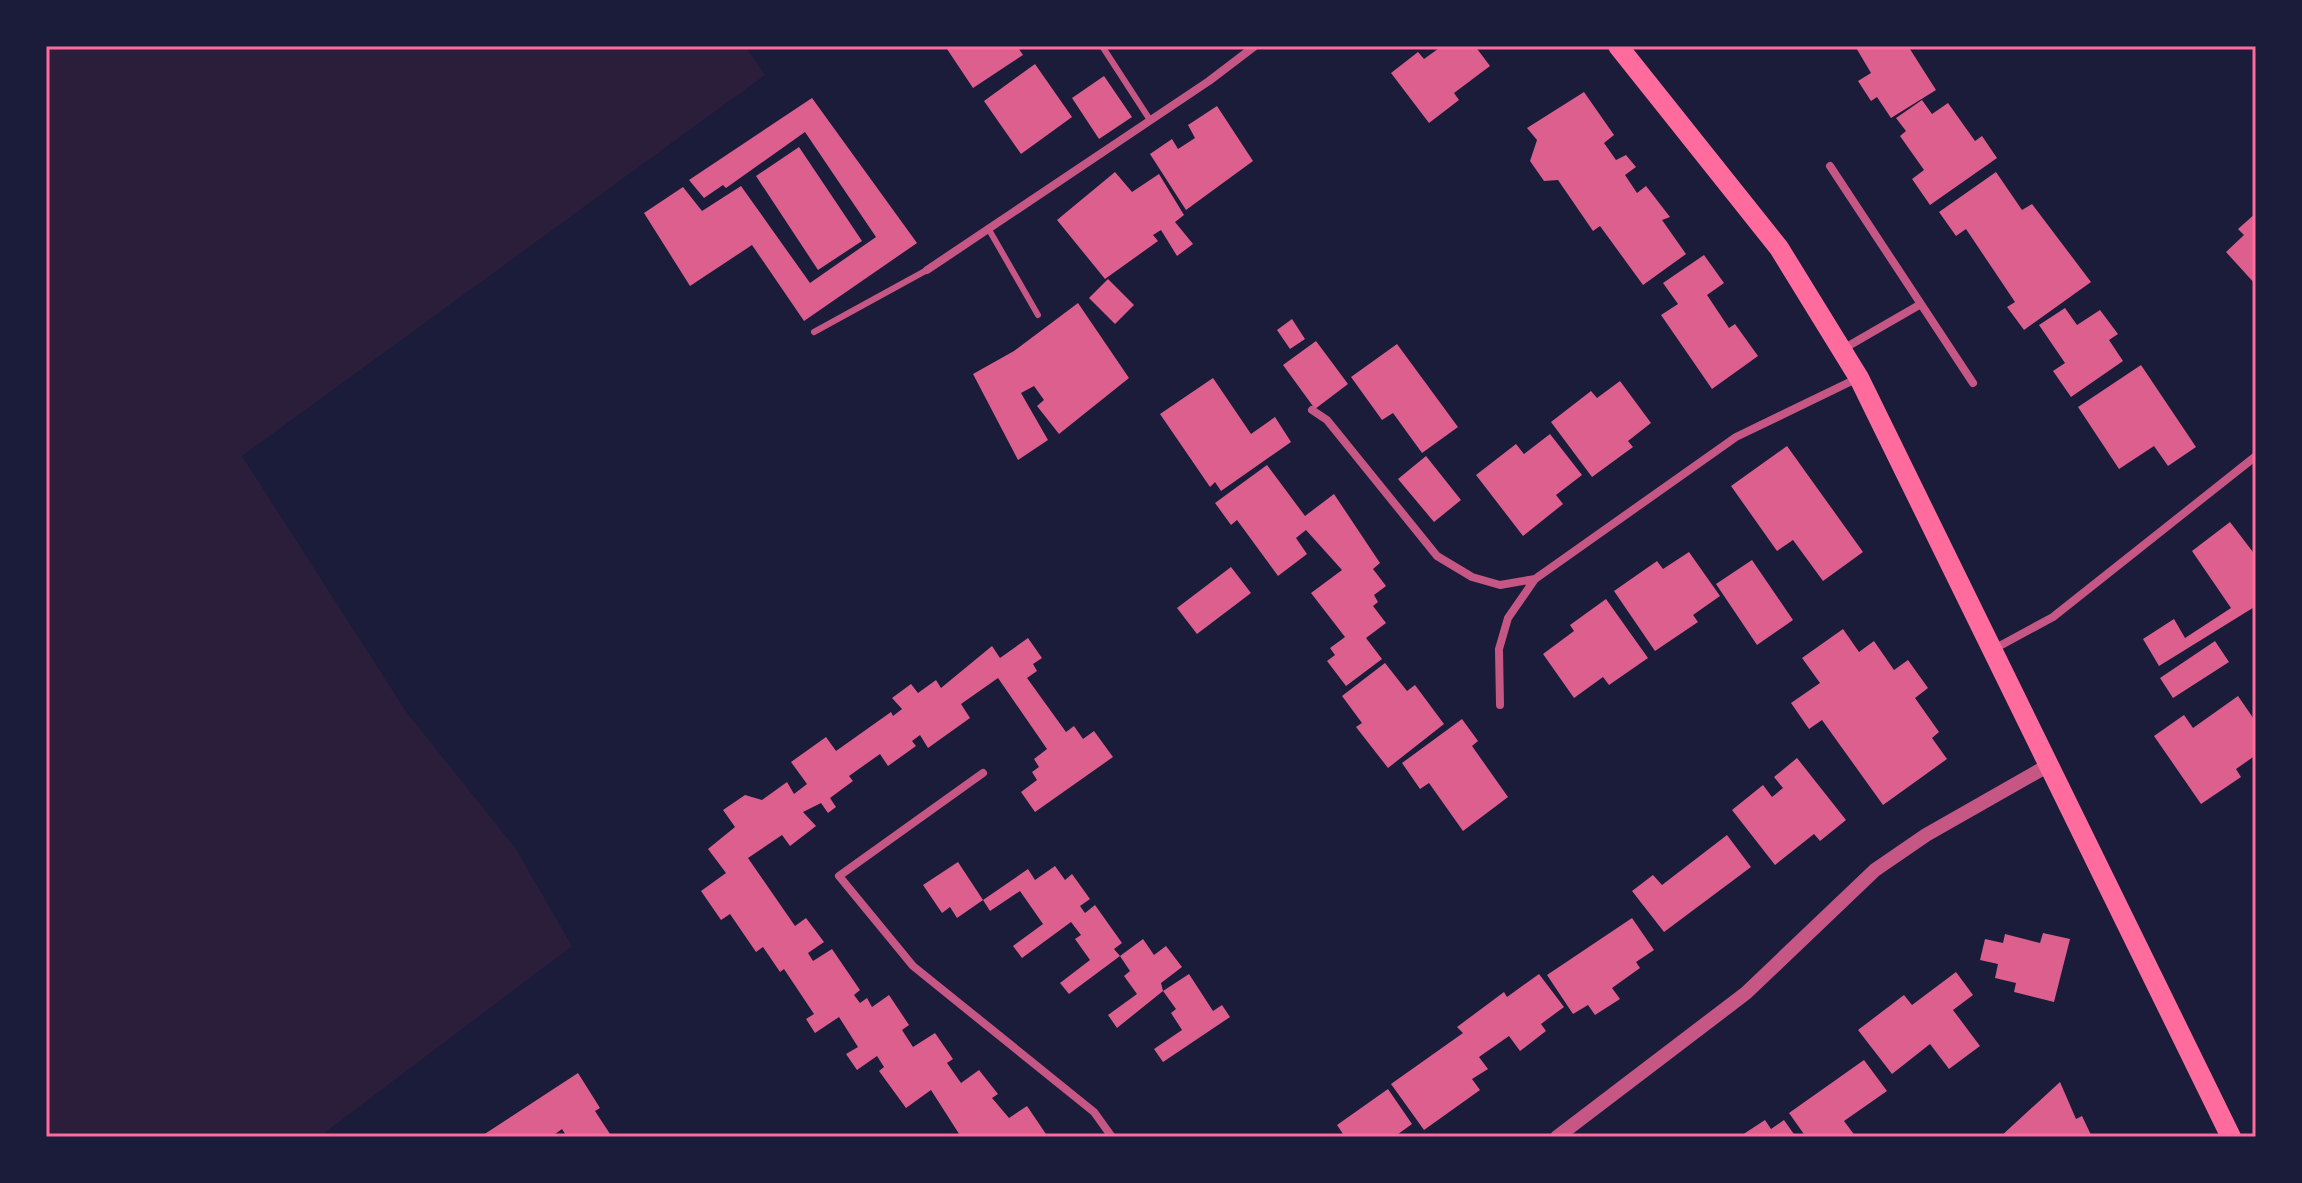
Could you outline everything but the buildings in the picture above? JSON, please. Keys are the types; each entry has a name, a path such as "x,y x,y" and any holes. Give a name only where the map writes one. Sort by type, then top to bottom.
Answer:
{"main road":[{"path":"1618,46 1779,248 1859,378 2231,1137"}],"street":[{"path":"927,270 1255,46"},
{"path":"1830,166 1973,383"},
{"path":"1842,349 1921,304"},
{"path":"1500,705 1499,649 1508,618 1535,579 1736,437 1859,378"},
{"path":"1312,410 1327,420 1437,556 1472,577 1500,585 1535,579"},
{"path":"1993,649 2053,617 2256,456"},
{"path":"1557,1137 1746,993 1875,870 1926,835 2049,765"},
{"path":"983,773 839,876 913,966 1094,1112 1112,1137"}],"lane":[{"path":"1102,46 1150,120"},
{"path":"988,228 1038,315"},
{"path":"814,332 927,270"}],"shaded area":[{"path":"46,46 745,46 765,75 242,456 407,713 516,849 572,946 319,1137 46,1137"}]}
